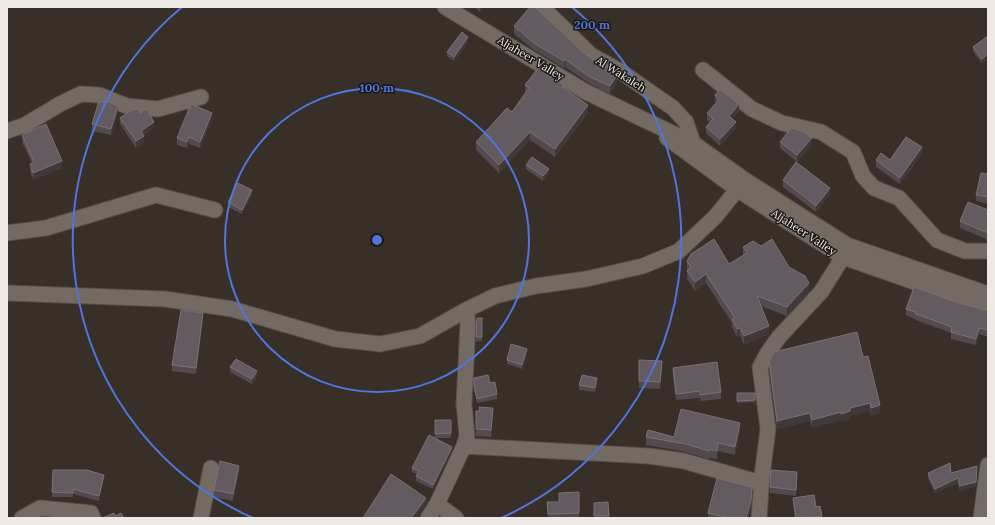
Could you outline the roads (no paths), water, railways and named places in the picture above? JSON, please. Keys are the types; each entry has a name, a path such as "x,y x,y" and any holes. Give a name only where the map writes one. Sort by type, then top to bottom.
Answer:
{"street":[{"name":"Aljaheer Valley","path":"445,7 586,92 693,143 741,185"},
{"name":"Al Wakaleh","path":"542,7 591,55 620,71 673,108 686,122 693,143"},
{"path":"703,70 752,109 782,123 821,132 853,152 863,176 874,188 899,198 937,240 965,251 988,251"},
{"path":"7,131 25,125 60,104 81,94 99,95 127,106 158,108 201,97"},
{"name":"Aljaheer Valley","path":"640,118 741,185 845,251 988,308"},
{"path":"7,293 165,299 232,309 335,339 380,344 420,336 466,310 495,296 536,286 586,279 643,266 679,251 715,217 741,185"},
{"path":"7,234 46,228 156,195 215,210"},
{"name":"Aljaheer Valley","path":"845,251 988,294"},
{"path":"759,518 761,483 768,429 760,367 767,354 780,337 821,292 845,251"},
{"path":"428,518 437,504 464,446 467,436 464,404 468,323 466,310"},
{"path":"464,446 649,456 684,461 761,483"},
{"path":"981,518 988,466"},
{"path":"201,518 211,468"},
{"path":"437,504 456,518"},
{"path":"22,518 40,508 91,512 93,518"}]}
